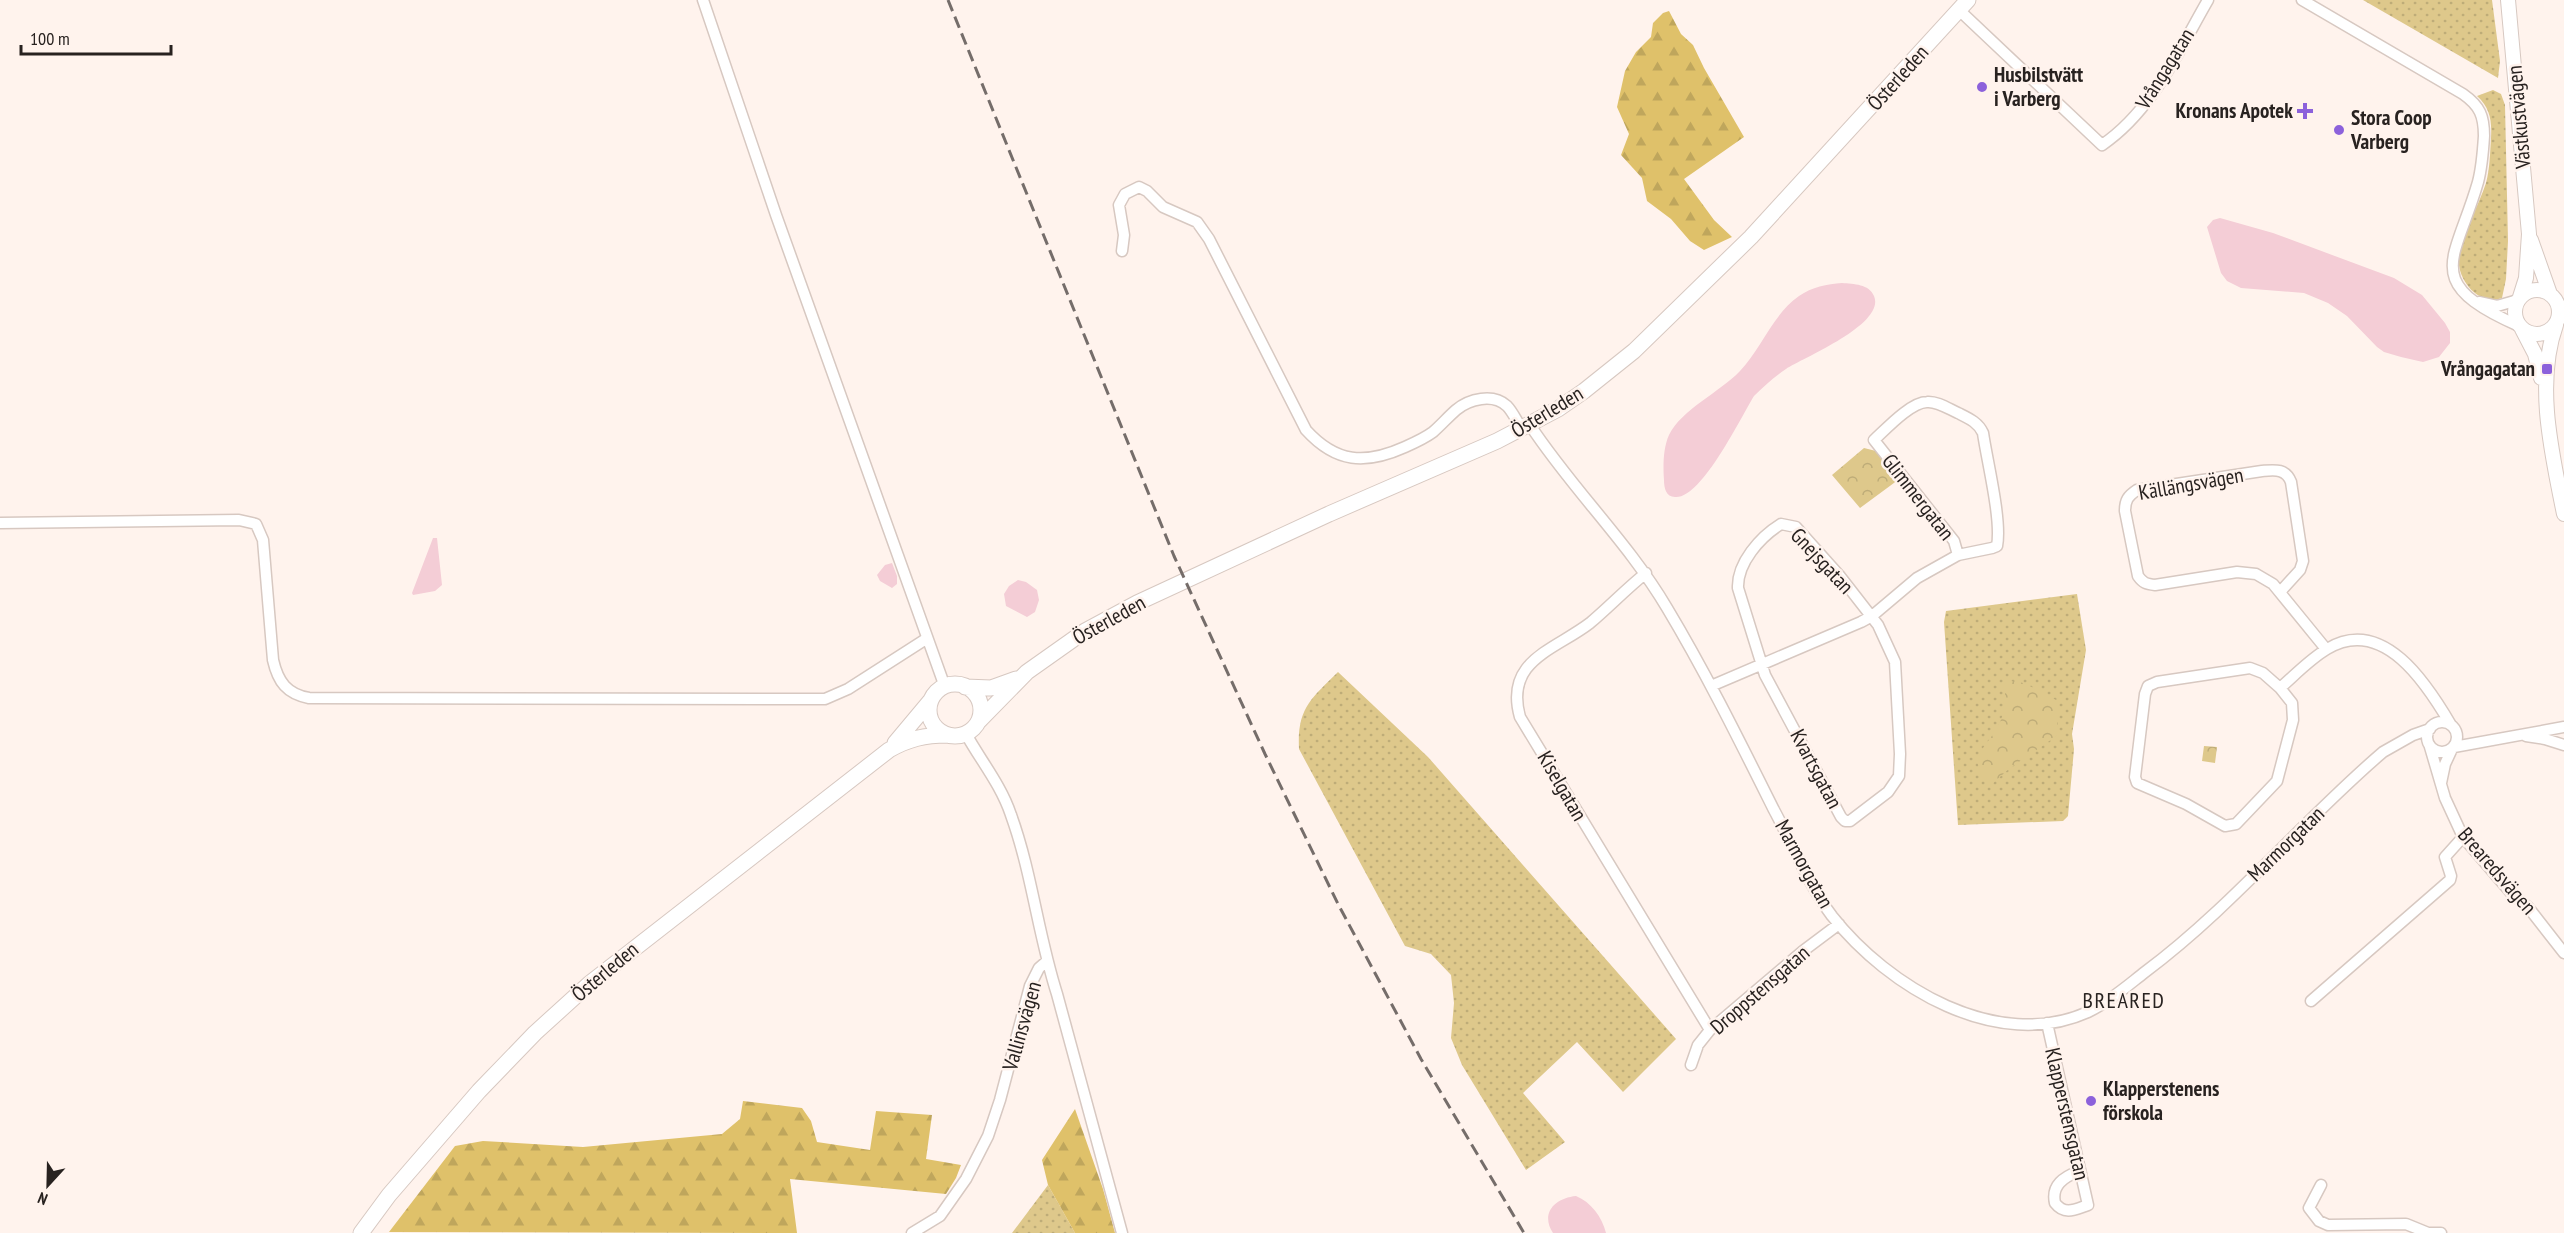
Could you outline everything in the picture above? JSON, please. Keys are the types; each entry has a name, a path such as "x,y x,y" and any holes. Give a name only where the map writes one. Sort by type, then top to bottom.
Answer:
{"main road":[{"name":"Österleden","path":"887,752 932,698 945,687 954,685 982,689 996,687 1021,676 1085,631 1137,603 1406,479 1526,427 1584,391 1642,343 1750,237 1963,5"},
{"name":"Österleden","path":"361,1233 389,1196 478,1091 535,1033 588,984 887,752 904,741 928,735 966,734 1021,676"},
{"path":"965,687 974,693 980,703 979,721"},
{"path":"932,698 929,710 932,723 947,735"}],"street":[{"path":"703,0 776,215 945,687"},
{"name":"Vrångagatan","path":"1963,5 2102,145 2118,134 2147,103 2208,0"},
{"path":"2302,0 2463,94 2479,108 2483,116 2484,127 2482,164 2476,189 2452,256 2456,282 2473,300 2490,312 2538,335 2550,331 2556,325"},
{"name":"Västkustvägen","path":"2508,0 2529,234 2526,278 2514,312 2535,354 2546,397"},
{"name":"Marmorgatan","path":"1122,251 1124,235 1119,205 1125,194 1134,188 1139,187 1147,191 1163,207 1197,222 1209,239 1306,430 1317,442 1335,453 1362,459 1386,455 1431,434 1455,411 1471,400 1485,398 1506,405 1646,573 1711,686 1807,875 1839,924 1880,964 1935,1000 1978,1017 2024,1024 2047,1023 2086,1013 2099,1005 2178,948 2363,768 2383,752 2431,728"},
{"name":"Västkustvägen","path":"2529,234 2550,294 2559,308 2547,354 2546,397 2552,450 2564,514"},
{"path":"2473,300 2497,306 2519,299 2534,290 2550,294"},
{"name":"Glimmergatan","path":"1711,686 1872,616 1917,578 1958,555 1997,546 1998,524 1983,433 1980,427 1969,418 1938,404 1926,402 1910,409 1874,440 1954,541 1958,555"},
{"name":"Källängsvägen","path":"2262,471 2284,472 2289,477 2294,495 2303,565 2280,592 2265,578 2248,572 2147,584 2138,576 2125,501 2137,490 2262,471"},
{"path":"0,523 239,520 256,524 263,540 273,660 277,677 286,689 309,698 825,699 848,689 926,639"},
{"name":"Gnejsgatan","path":"1761,664 1738,588 1737,576 1752,552 1781,524 1796,527 1872,616"},
{"name":"Kiselgatan","path":"1646,573 1590,622 1528,665 1519,678 1516,703 1520,717 1710,1030"},
{"path":"2280,592 2326,650"},
{"name":"Kvartsgatan","path":"1761,664 1841,817 1845,821 1850,821 1888,792 1896,784 1900,772 1895,662 1872,616"},
{"path":"2280,688 2326,650 2353,641 2371,641 2385,646 2420,679 2454,728 2458,739 2445,764 2441,783"},
{"path":"2250,668 2263,673 2280,688 2292,703 2294,714 2280,775 2272,787 2236,824 2225,826 2176,800 2137,783 2135,777 2145,694 2152,684 2250,668"},
{"path":"2430,746 2427,736 2435,715 2434,698"},
{"path":"2431,728 2441,722 2467,736 2489,739"},
{"path":"2405,741 2430,746 2439,752 2489,739 2564,727"},
{"name":"Vallinsvägen","path":"912,1233 940,1216 966,1179 988,1136 1012,1060 1030,986 1039,968 1046,962 1025,860 1011,814 993,776 966,734"},
{"path":"2513,735 2545,739 2564,745"},
{"name":"Brearedsvägen","path":"2430,746 2451,813 2463,837 2512,894 2529,907 2564,953"},
{"path":"2312,1001 2450,880 2445,856 2463,837"},
{"name":"Droppstensgatan","path":"1691,1065 1698,1045 1710,1030 1803,951 1839,924"},
{"path":"1046,962 1058,994 1122,1233"},
{"name":"Klapperstensgatan","path":"2047,1023 2088,1205 2074,1211 2065,1211 2055,1203 2054,1191 2062,1180 2079,1172"},
{"path":"2321,1185 2309,1208 2319,1221 2328,1226 2406,1224 2428,1233 2441,1233"}],"green space":[{"path":"2363,0 2492,0 2500,61 2498,78"},
{"path":"1669,11 1681,34 1693,45 1744,137 1684,179 1714,220 1732,237 1704,250 1690,241 1671,219 1647,201 1642,178 1621,155 1629,134 1617,107 1625,71 1636,52 1651,37 1653,23 1663,13"},
{"path":"2493,90 2501,94 2505,105 2508,241 2506,279 2502,298 2493,300 2477,295 2465,282 2461,274 2459,257 2464,238 2486,183 2489,166 2490,120 2485,105 2477,96"},
{"path":"1864,448 1876,451 1898,480 1860,508 1832,475"},
{"path":"2077,594 2086,650 2072,734 2074,749 2068,816 2063,821 1958,825 1944,622 1946,611"},
{"path":"1338,672 1428,757 1676,1039 1623,1092 1577,1042 1523,1093 1565,1142 1526,1170 1462,1065 1451,1038 1454,1003 1451,975 1431,954 1405,946 1299,749 1300,723 1303,714 1313,697"},
{"path":"2010,681 2024,683 2058,701 2058,735 2010,768 1992,784 1981,774 1976,758 2002,718 2005,686"},
{"path":"2204,746 2217,747 2215,763 2202,761"},
{"path":"743,1101 802,1108 811,1121 817,1142 870,1150 876,1111 932,1115 926,1159 961,1165 946,1194 790,1179 797,1233 389,1232 455,1146 483,1141 583,1147 722,1134 740,1119"},
{"path":"1075,1109 1103,1189 1115,1233 1075,1233 1048,1185 1042,1160"},
{"path":"1048,1185 1075,1233 1012,1233"}],"shaded area":[{"path":"2220,218 2273,233 2394,278 2422,295 2445,323 2450,332 2450,343 2439,357 2423,362 2401,357 2384,352 2377,347 2347,316 2328,303 2304,293 2241,288 2227,281 2221,273 2207,227 2213,220"},
{"path":"1842,283 1861,285 1872,292 1874,307 1868,318 1842,338 1786,369 1765,385 1754,396 1708,472 1685,494 1675,497 1669,495 1664,486 1664,458 1667,440 1682,417 1740,371 1790,303 1814,288"},
{"path":"433,538 437,538 442,585 435,591 413,595 412,593"},
{"path":"892,563 897,576 897,584 892,588 880,581 877,575 885,565"},
{"path":"1018,580 1026,582 1037,590 1039,600 1035,612 1027,617 1006,606 1004,594 1009,586"},
{"path":"1576,1196 1595,1211 1606,1233 1553,1233 1548,1219 1552,1208 1556,1203 1568,1197"}],"railway":[{"path":"948,0 1174,556 1265,754 1338,904 1421,1059 1524,1233"}],"place":[{"name":"Husbilstvätt i Varberg","path":"1982,87"},
{"name":"Kronans Apotek","path":"2305,111"},
{"name":"Stora Coop Varberg","path":"2339,130"},
{"name":"Vrångagatan","path":"2547,369"},
{"name":"Klapperstenens förskola","path":"2091,1101"}],"district":[{"name":"BREARED","path":"2124,1000"}]}
